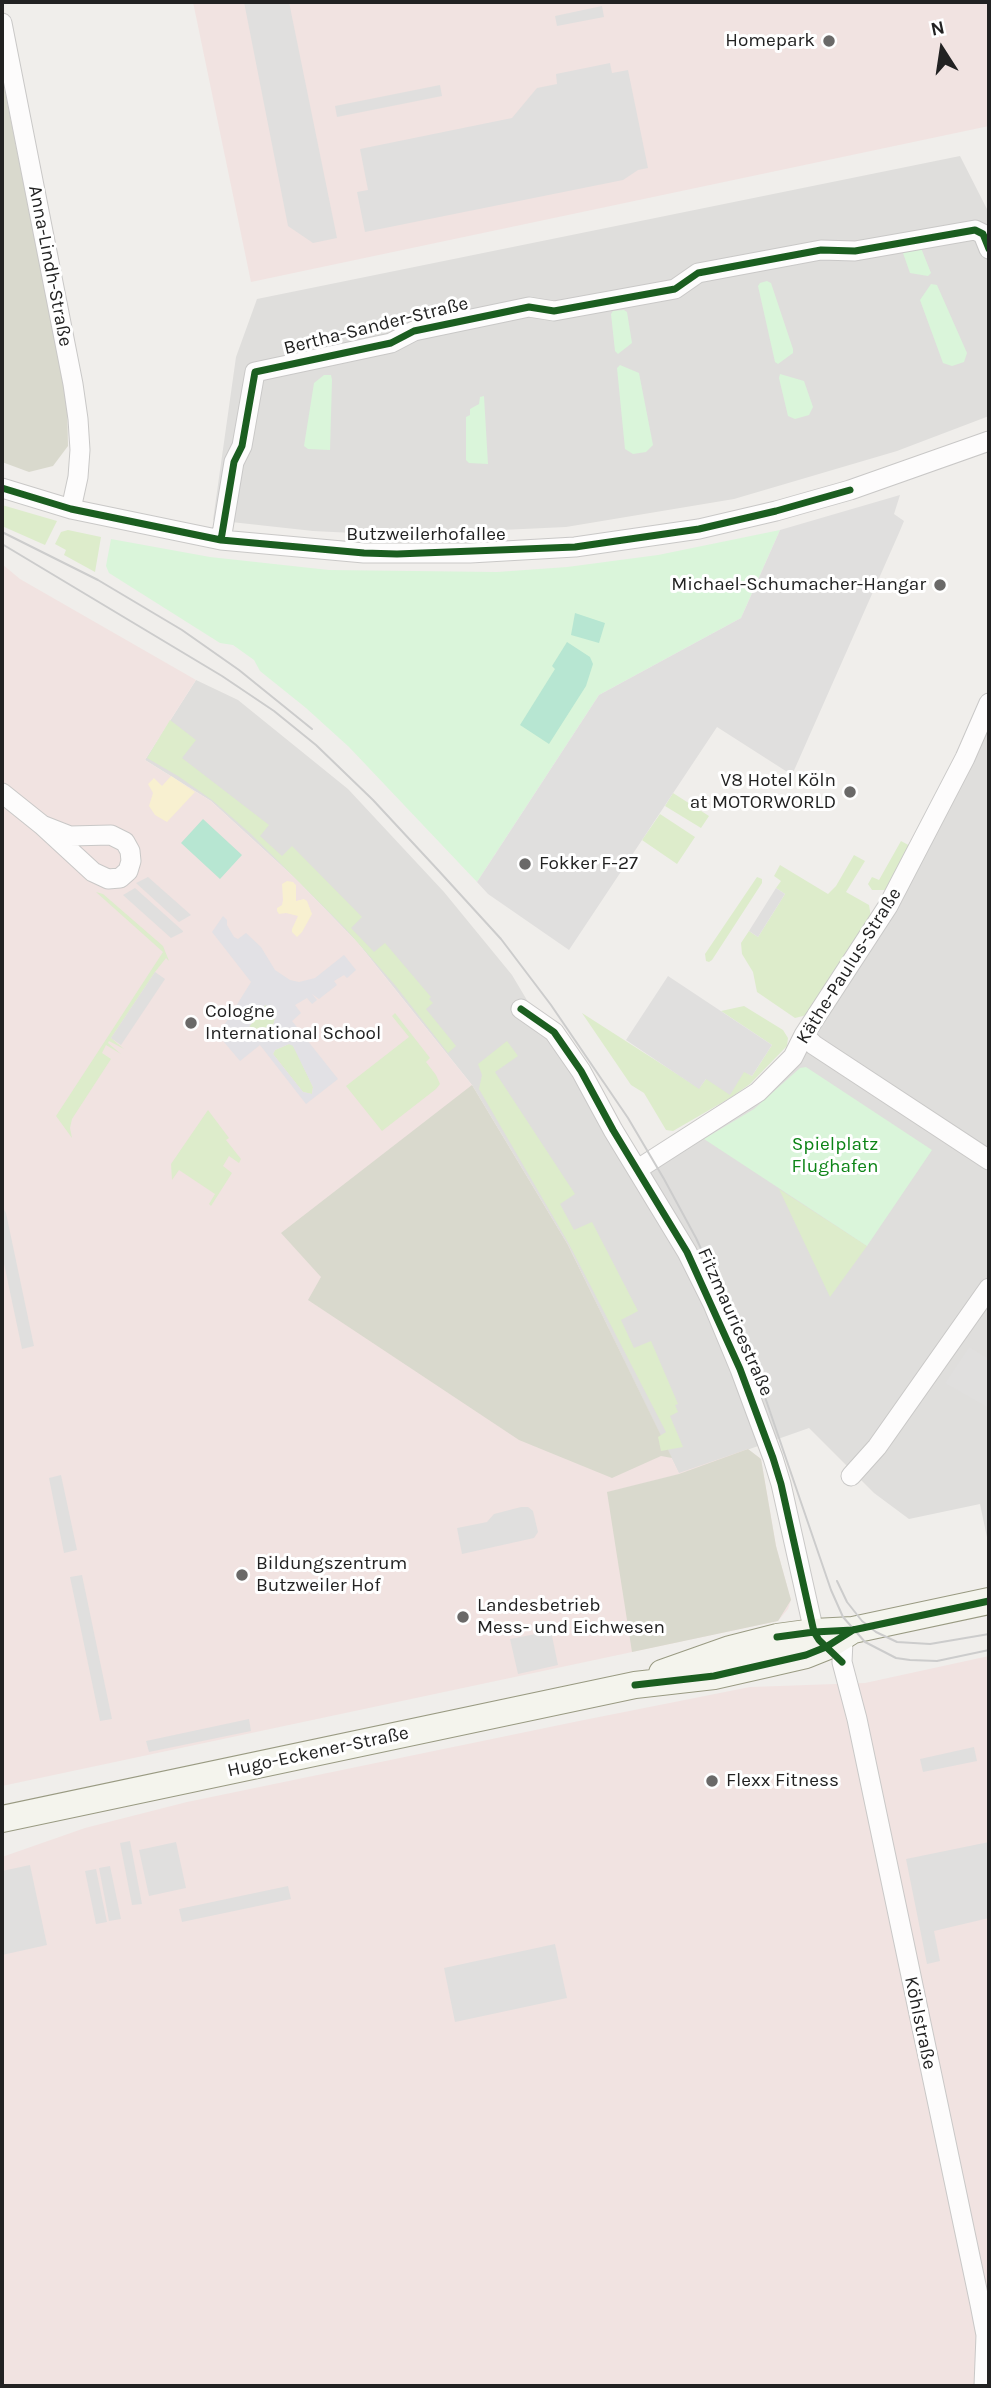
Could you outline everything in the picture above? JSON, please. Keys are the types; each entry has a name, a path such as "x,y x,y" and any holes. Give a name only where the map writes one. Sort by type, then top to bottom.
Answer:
{"main road":[{"name":"Hugo-Eckener-Straße","path":"2,1819 635,1685 687,1662 811,1643 853,1630 989,1601"}],"street":[{"name":"Anna-Lindh-Straße","path":"2,23 76,407 80,450 71,509"},
{"name":"Bertha-Sander-Straße","path":"221,540 234,462 242,446 255,372 391,343 414,331 529,307 554,311 675,289 698,273 821,250 855,251 975,230 983,234 989,249"},
{"name":"Butzweilerhofallee","path":"2,488 71,509 221,540 364,553 470,552 575,547 699,529 776,511 882,480 989,441"},
{"name":"Käthe-Paulus-Straße","path":"638,1169 758,1092 793,1057 804,1035 888,906 959,770 989,703"},
{"path":"2,793 43,825"},
{"name":"Fitzmauricestraße","path":"521,1010 554,1032 581,1071 613,1130 687,1252 740,1369 781,1484 811,1643"},
{"path":"804,1035 814,1045 989,1160"},
{"path":"851,1476 877,1447 989,1288"},
{"name":"Köhlstraße","path":"811,1643 857,1719 986,2335 984,2386"}],"shaded area":[{"path":"193,2 989,2 989,126 251,282"},
{"path":"244,2 289,2 337,238 313,243 288,226"},
{"path":"602,6 604,17 557,26 555,16"},
{"path":"610,63 612,73 628,70 648,168 638,170 623,180 365,232 357,192 368,190 360,149 512,118 537,88 557,84 556,74"},
{"path":"2,76 67,401 68,446 53,466 29,472 2,462"},
{"path":"440,85 442,96 337,117 335,106"},
{"path":"960,156 989,213 989,416 897,451 734,499 566,527 394,535 313,531 213,520 236,357 257,299"},
{"path":"900,495 894,514 904,521 792,775 717,727 569,950 488,894 477,882 599,695 741,618 780,530"},
{"path":"2,564 20,579 196,680 145,760 211,801 296,879 358,943 472,1085 568,1245 679,1473 748,1449 761,1459 776,1546 791,1600 788,1609 778,1621 2,1786"},
{"path":"196,680 238,700 348,789 444,892 512,975 632,1176 767,1093 989,717 989,1547 980,1504 909,1519 874,1493 809,1428 679,1474 568,1245 472,1085 358,943 296,879 211,801 145,760"},
{"path":"148,877 191,915 179,922 136,883"},
{"path":"135,888 183,932 171,938 123,895"},
{"path":"776,888 785,894 758,937 749,931"},
{"path":"223,916 234,937 238,939 246,933 261,947 275,970 290,980 299,982 315,978 344,955 356,970 347,978 344,975 334,981 337,985 319,999 312,994 317,1000 312,1004 307,998 295,1005 301,1013 292,1021 338,1079 306,1104 260,1045 240,1061 218,1035 251,982 212,932","holes":["265,1005 276,1016 269,1039 245,1040 244,1034","289,1044 293,1046 313,1087 312,1094 303,1092 273,1054 275,1050"]},
{"path":"155,972 165,979 121,1045 111,1038"},
{"path":"668,976 772,1045 752,1076 744,1072 730,1095 706,1079 699,1089 626,1040"},
{"path":"472,1085 568,1245 672,1458 661,1456 612,1478 519,1440 308,1300 321,1277 281,1233"},
{"path":"2,1206 6,1213 34,1346 22,1349 2,1254"},
{"path":"969,1347 989,1359 989,1408 945,1383"},
{"path":"748,1449 761,1459 776,1546 791,1600 778,1621 632,1652 607,1492 679,1474"},
{"path":"61,1475 77,1550 64,1553 49,1478"},
{"path":"528,1507 533,1511 538,1532 534,1538 462,1554 457,1528 487,1522 494,1514"},
{"path":"82,1575 112,1719 100,1721 70,1577"},
{"path":"551,1631 558,1665 518,1674 510,1639"},
{"path":"989,1656 989,2386 2,2386 2,1857 85,1828 187,1802 579,1721 750,1687 865,1683"},
{"path":"249,1719 251,1731 149,1752 146,1741"},
{"path":"974,1747 977,1761 923,1772 920,1759"},
{"path":"130,1841 142,1904 132,1905 120,1843"},
{"path":"176,1842 186,1888 149,1896 139,1850"},
{"path":"989,1842 989,1918 934,1931 940,1961 927,1964 906,1859"},
{"path":"30,1865 47,1945 2,1955 2,1871"},
{"path":"110,1866 121,1919 109,1921 99,1868"},
{"path":"96,1869 107,1922 96,1924 85,1871"},
{"path":"288,1886 291,1899 182,1922 179,1909"},
{"path":"555,1944 567,1998 455,2022 444,1968"}],"green space":[{"path":"921,248 931,273 928,276 910,273 903,253 904,250"},
{"path":"767,281 771,283 793,349 793,353 778,364 775,362 758,286"},
{"path":"931,284 937,285 967,353 964,362 952,366 943,363 920,300"},
{"path":"613,311 627,312 632,343 618,354 615,351 611,314"},
{"path":"620,365 639,373 653,445 646,452 633,454 625,449 617,368"},
{"path":"780,374 804,381 813,407 809,415 795,419 788,416"},
{"path":"324,375 331,375 332,380 330,450 308,449 304,446 314,383"},
{"path":"484,396 488,464 469,463 466,460 466,417 470,415 470,409 479,404 480,397"},
{"path":"2,505 57,521 45,545 2,526"},
{"path":"68,530 101,537 95,572 64,555 66,550 55,544 61,532"},
{"path":"780,530 741,618 599,695 477,882 349,747 260,671 254,660 233,645 220,643 109,573 106,566 111,539 210,557 329,570 497,572 567,567 658,555"},
{"path":"575,613 605,623 599,643 571,635"},
{"path":"567,642 590,657 593,664 586,686 549,744 520,725 555,669 552,666"},
{"path":"170,720 196,740 182,758 269,825 260,836 282,856 292,846 362,917 351,928 374,952 385,943 431,997 429,999 433,1003 426,1009 456,1046 448,1053 395,985 344,927 251,834 212,800 147,758"},
{"path":"673,793 709,816 701,828 665,806"},
{"path":"660,814 695,837 677,864 642,840"},
{"path":"203,819 242,855 220,879 181,843"},
{"path":"901,841 912,847 889,890 872,890 868,884 872,877 879,880"},
{"path":"854,855 865,861 846,892 869,905 871,917 807,1015 795,1018 757,992 753,972 742,954 741,943 749,931 758,937 785,894 776,888 781,881 774,876 780,865 828,894 836,886"},
{"path":"757,877 762,879 762,883 712,960 706,961 705,954"},
{"path":"96,892 103,894 163,946 169,961 166,958 155,972 111,1038 124,1049 109,1041 121,1054 106,1045 102,1053 111,1059 72,1119 72,1138 56,1116 163,952"},
{"path":"265,1005 276,1015 269,1039 245,1040 244,1034"},
{"path":"744,1006 783,1030 788,1038 787,1046 750,1084 673,1131 666,1130 644,1093 631,1085 582,1013 699,1088 706,1079 744,1071 752,1076 772,1045 721,1011"},
{"path":"395,1013 430,1058 426,1062 440,1084 382,1131 346,1086 409,1037 392,1016"},
{"path":"507,1041 518,1056 495,1072 575,1194 560,1204 574,1230 592,1222 638,1311 621,1320 634,1348 651,1341 678,1404 675,1405 678,1412 670,1416 683,1447 661,1451 658,1437 666,1432 569,1244 479,1089 482,1075 478,1064"},
{"path":"293,1045 313,1087 312,1094 303,1092 273,1054 275,1050"},
{"name":"Spielplatz Flughafen","path":"806,1067 932,1150 867,1246 704,1139 754,1109 800,1068"},
{"path":"208,1110 241,1159 239,1163 229,1156 223,1166 232,1173 211,1206 209,1204 215,1194 179,1170 172,1180 171,1164"},
{"path":"779,1189 867,1246 830,1297"}],"sand":[{"path":"171,776 195,792 167,822 155,815 149,806 153,793 148,784 154,778 162,786"},
{"path":"287,881 296,885 296,901 307,901 312,914 297,937 292,929 298,916 279,914 277,911 283,900 282,884"}],"tram line":[{"path":"2,532 98,580 182,630 239,670 312,729"},
{"path":"2,544 222,676 274,711 316,745 373,800 501,939 551,1005 628,1118 696,1238 752,1359 831,1590 843,1617 865,1642 896,1658 937,1661 989,1650"},
{"path":"837,1581 847,1602 862,1621 876,1632 897,1642 930,1644 989,1634"}],"cycle path":[{"path":"221,540 234,462 242,446 255,372 391,343 414,331 529,307 554,311 675,289 698,273 821,250 855,251 975,230 983,234 989,249"},
{"path":"2,488 71,509 221,540 397,554 575,547 699,529 850,490"},
{"path":"521,1009 554,1032 581,1071 613,1130 687,1252 740,1369 773,1458 814,1632 842,1662"},
{"path":"777,1637 853,1630 989,1601"},
{"path":"635,1685 714,1676 806,1655 826,1647 853,1630"}],"place":[{"name":"Homepark","path":"829,41"},
{"name":"Michael-Schumacher-Hangar","path":"940,585"},
{"name":"V8 Hotel Köln at MOTORWORLD","path":"850,792"},
{"name":"Fokker F-27","path":"525,864"},
{"name":"Cologne International School","path":"191,1023"},
{"name":"Bildungszentrum Butzweiler Hof","path":"242,1575"},
{"name":"Landesbetrieb Mess- und Eichwesen","path":"463,1617"},
{"name":"Flexx Fitness","path":"712,1781"}]}
